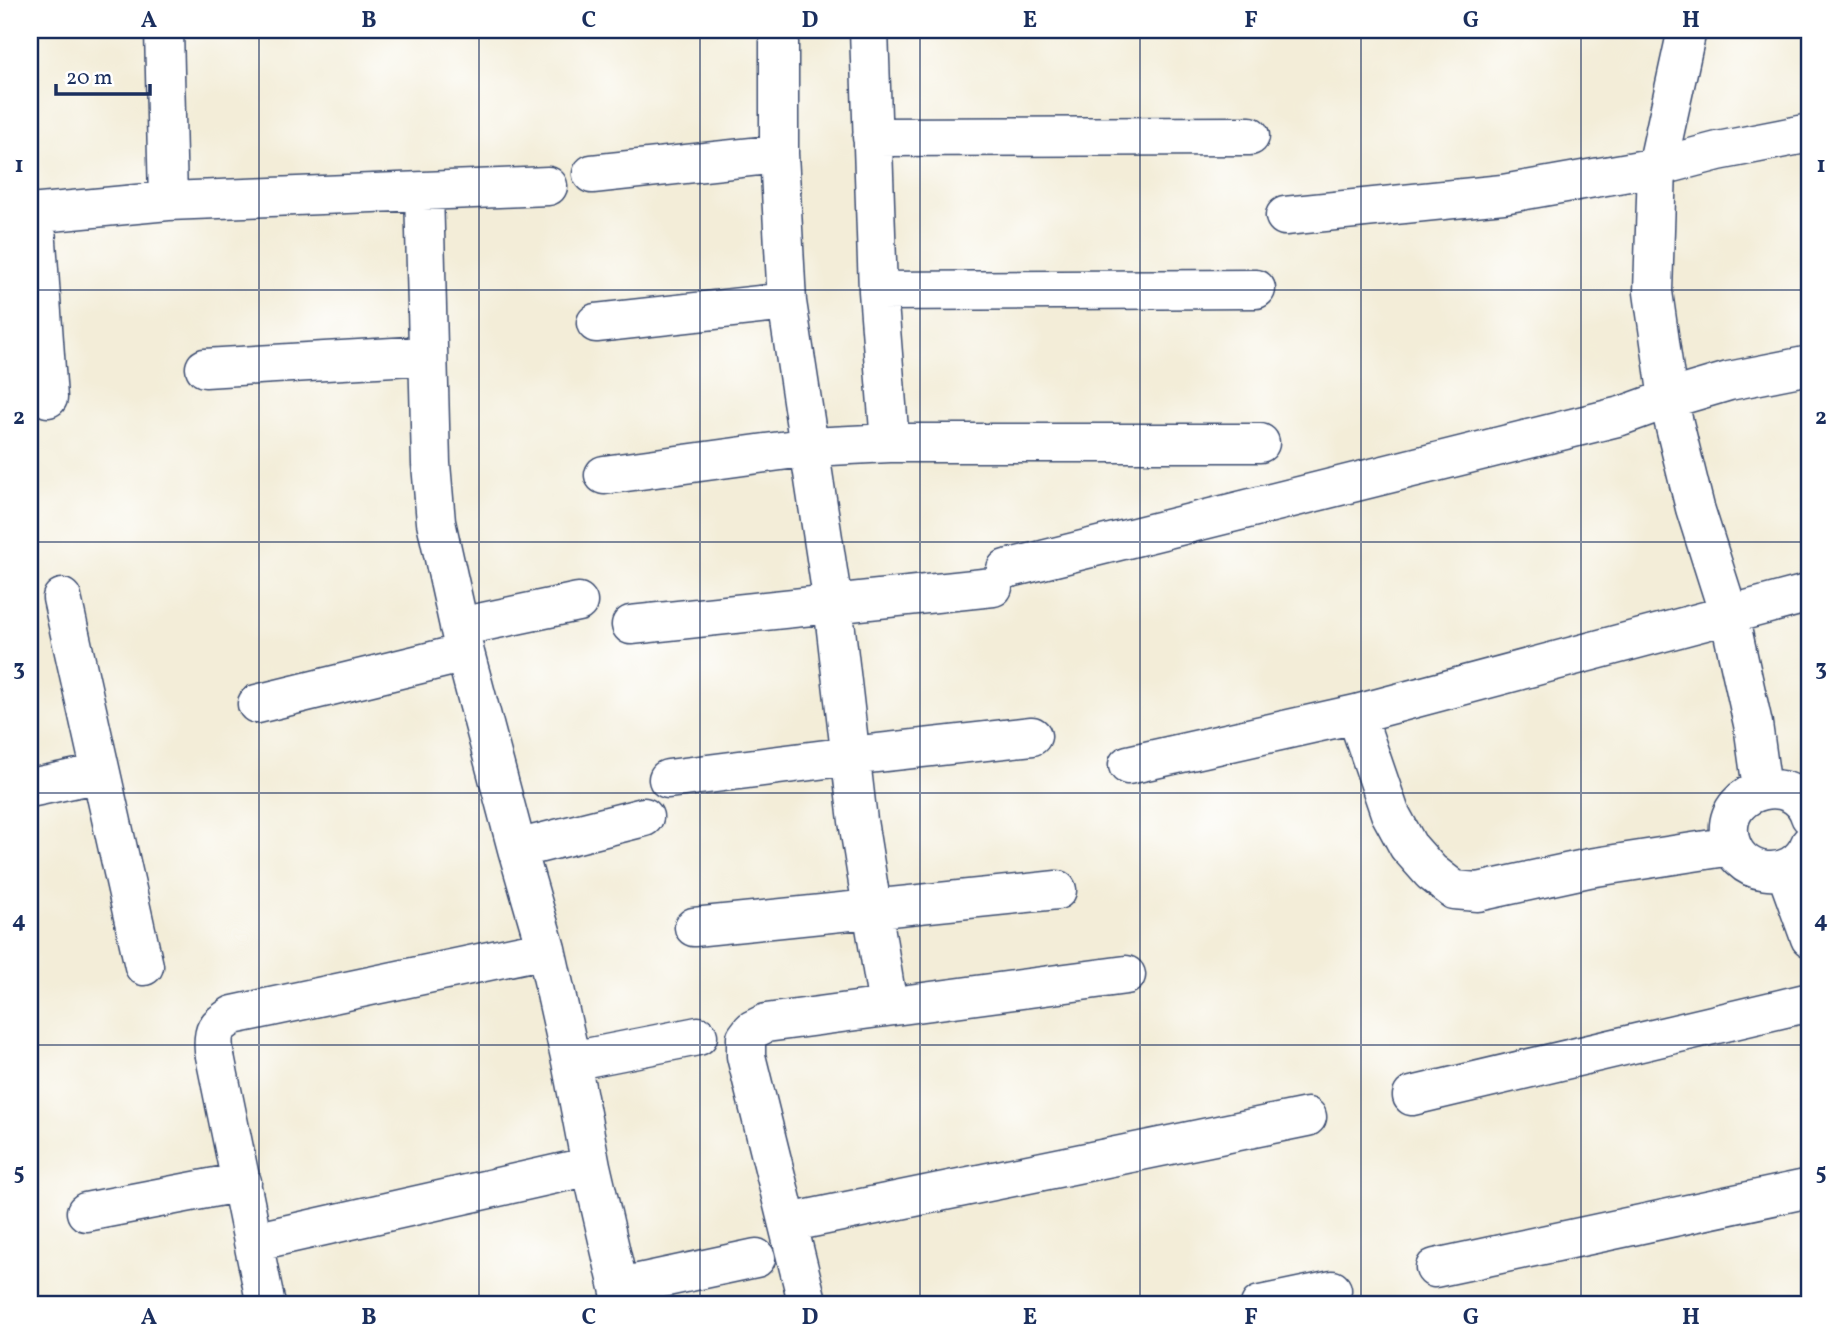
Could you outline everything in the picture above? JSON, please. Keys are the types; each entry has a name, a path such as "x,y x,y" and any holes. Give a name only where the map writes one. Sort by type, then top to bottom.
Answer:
{"street":[{"path":"164,30 168,201"},
{"path":"779,30 779,153 788,302 833,604 858,821 885,988"},
{"path":"869,30 878,291 890,443"},
{"path":"1687,30 1657,167 1653,292 1668,399 1695,508 1729,615 1753,724 1762,789"},
{"path":"1285,216 1503,194 1657,167 1718,151 1810,133"},
{"path":"872,137 1251,135"},
{"path":"592,174 779,153"},
{"path":"48,398 33,214 168,201 548,186"},
{"path":"424,191 431,464 436,522 462,640 517,849 547,949 591,1167 621,1296 756,1258"},
{"path":"878,291 1256,289"},
{"path":"596,323 788,302"},
{"path":"205,368 428,355"},
{"path":"631,625 833,604 1000,578 1622,416 1729,381 1810,365"},
{"path":"604,475 810,447 890,443 1260,443"},
{"path":"1128,765 1356,714 1810,593"},
{"path":"62,598 144,966"},
{"path":"257,704 578,603"},
{"path":"1356,714 1390,813 1408,846 1431,873 1454,890 1478,892 1589,869 1732,846"},
{"path":"668,779 1032,736"},
{"path":"30,788 101,773"},
{"path":"1805,830 1769,872 1754,869 1741,860 1732,846 1729,832 1734,811 1748,795 1762,789 1775,788 1789,792 1801,800 1805,830 1810,938"},
{"path":"517,849 644,817"},
{"path":"694,927 1057,890"},
{"path":"266,1305 214,1051 213,1035 218,1026 233,1016 547,949"},
{"path":"808,1305 746,1056 746,1038 752,1030 766,1023 1126,975"},
{"path":"1412,1096 1810,1002"},
{"path":"571,1061 698,1036"},
{"path":"788,1223 1307,1117"},
{"path":"253,1242 591,1167"},
{"path":"86,1212 242,1182"},
{"path":"1435,1268 1810,1188"},
{"path":"1260,1305 1332,1290"}]}
